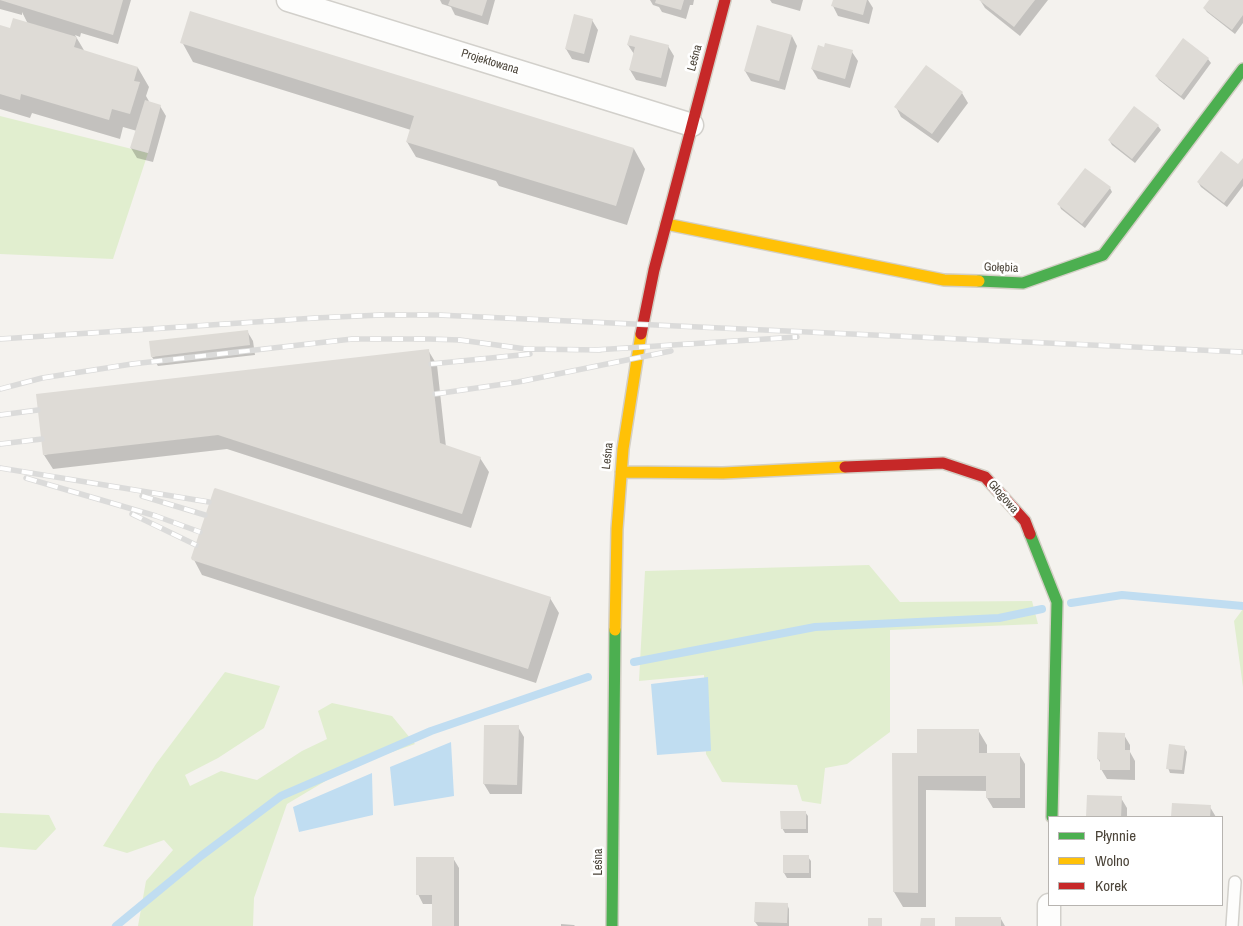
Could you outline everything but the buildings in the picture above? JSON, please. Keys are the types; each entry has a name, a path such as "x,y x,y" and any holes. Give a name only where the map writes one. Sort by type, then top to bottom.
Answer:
{"street":[{"name":"Projektowana","path":"288,0 692,125"},
{"name":"Leśna","path":"612,926 616,584 620,472 637,353 652,279 725,0"},
{"name":"Gołębia","path":"666,224 944,280 1022,283 1103,255 1243,69"},
{"name":"Głogowa","path":"620,472 723,472 943,463 986,477 1025,521 1057,602 1052,816"},
{"path":"1049,906 1049,926"}],"lane":[{"path":"1232,926 1235,882"}],"green space":[{"path":"0,116 148,153 113,259 0,254"},
{"path":"869,565 900,602 1032,601 1038,624 890,630 890,732 847,764 825,768 821,804 802,801 797,785 722,782 706,754 704,675 639,681 645,571"},
{"path":"1243,609 1243,687 1234,621"},
{"path":"225,672 280,686 264,728 218,758 185,775 190,786 221,771 257,780 302,751 327,739 318,711 332,703 392,716 415,744 349,767 287,804 254,898 253,926 138,926 146,881 173,850 164,840 127,853 103,846 156,764"},
{"path":"0,813 49,815 56,829 36,850 0,847"}],"water":[{"path":"708,677 711,751 657,755 651,684"},
{"path":"451,742 454,796 394,806 390,767"},
{"path":"372,773 373,815 299,832 293,807"}],"waterway":[{"path":"1071,603 1122,595 1243,606"},
{"path":"634,662 815,627 999,618 1042,609"},
{"path":"116,926 201,856 281,796 431,731 588,677"}],"railway":[{"path":"0,339 315,318 438,315 1243,352"},
{"path":"595,350 797,337"},
{"path":"0,389 42,378 132,364 352,339 460,340 526,349 601,350"},
{"path":"435,394 518,382 671,351"},
{"path":"431,364 530,354"},
{"path":"0,415 38,410"},
{"path":"0,444 42,439"},
{"path":"0,468 209,502"},
{"path":"26,478 156,516 200,532"},
{"path":"142,496 205,515"},
{"path":"132,514 196,545"}],"traffic: fast":[{"path":"979,281 1023,283 1103,255 1243,69"},
{"path":"1030,534 1057,602 1052,816"},
{"path":"612,926 615,630"}],"traffic: slow":[{"path":"666,224 944,280 979,281"},
{"path":"615,630 617,529 623,449 641,334"},
{"path":"621,472 723,473 845,467"}],"traffic: jam":[{"path":"641,334 654,270 725,0"},
{"path":"845,467 943,463 985,477 1025,521 1030,534"}]}
